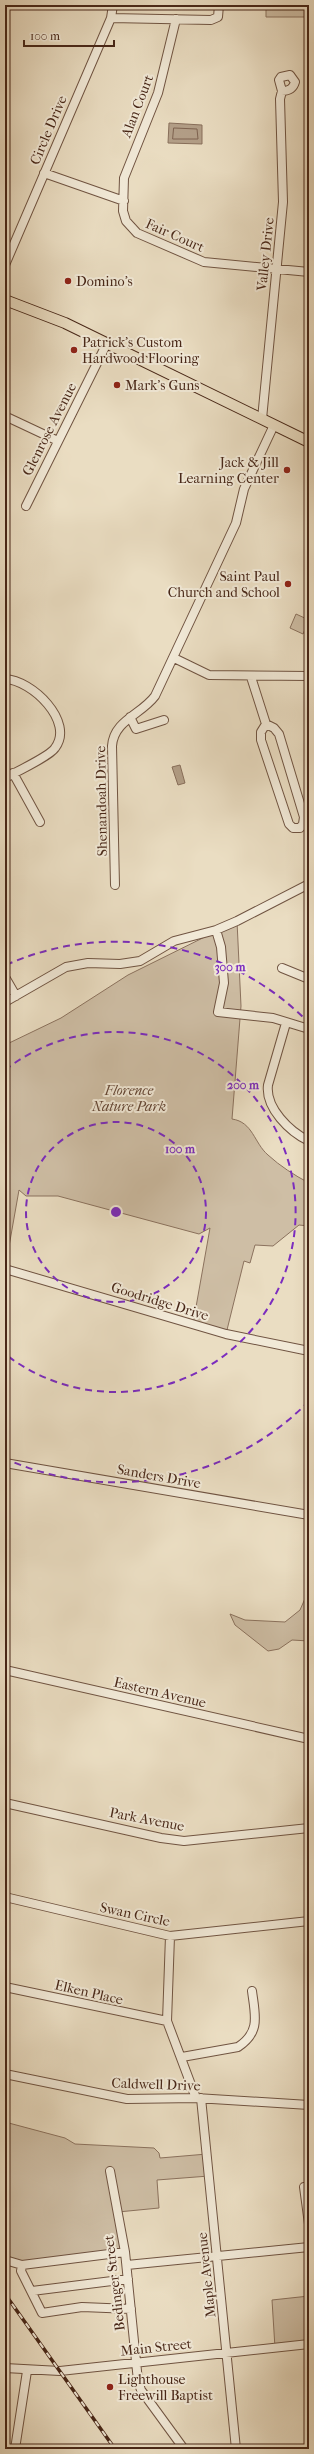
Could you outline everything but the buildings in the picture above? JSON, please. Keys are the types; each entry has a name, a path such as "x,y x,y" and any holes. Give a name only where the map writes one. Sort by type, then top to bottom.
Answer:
{"main road":[{"path":"5,300 65,323 309,442"}],"street":[{"name":"Circle Drive","path":"5,265 111,18 113,5"},
{"path":"111,18 215,19 220,13 219,5"},
{"name":"Alan Court","path":"124,201 126,171 158,93 176,19"},
{"name":"Valley Drive","path":"262,419 283,202 280,99 282,91"},
{"path":"44,173 124,201"},
{"name":"Fair Court","path":"124,201 126,221 132,229 142,236 204,262 309,272"},
{"name":"Glenrose Avenue","path":"26,506 58,441 64,433 107,343"},
{"path":"9,418 58,441"},
{"name":"Shenandoah Drive","path":"115,885 112,739 115,731 130,717 148,705 174,658 236,524 244,490 274,425"},
{"path":"174,658 209,675 251,677 309,676"},
{"path":"251,677 266,724 274,728 279,734 304,817 303,824 300,828 293,828 289,824 266,754 261,732 266,724"},
{"path":"5,679 20,682 43,697 55,715 59,738 54,750 5,778"},
{"path":"130,717 136,729 164,720"},
{"path":"13,773 40,822"},
{"path":"5,1002 66,968 88,963 132,963 152,955 174,941 216,930 282,899 309,884"},
{"path":"216,930 221,947 224,984 218,1012 273,1018 309,1029"},
{"path":"282,968 309,979"},
{"path":"5,977 16,996"},
{"path":"286,1023 268,1085 268,1093 271,1104 284,1122 309,1140"},
{"name":"Goodridge Drive","path":"5,1269 232,1336 309,1351"},
{"name":"Sanders Drive","path":"5,1463 309,1515"},
{"name":"Eastern Avenue","path":"5,1670 309,1739"},
{"name":"Park Avenue","path":"5,1803 161,1838 184,1841 309,1828"},
{"name":"Swan Circle","path":"5,1897 170,1936 309,1921"},
{"name":"Maple Avenue","path":"170,1936 167,2021 199,2098 217,2256 236,2449"},
{"name":"Elken Place","path":"5,1987 167,2021"},
{"path":"182,2057 238,2047 246,2042 255,2025 252,1991"},
{"name":"Caldwell Drive","path":"5,2074 127,2099 199,2098 309,2105"},
{"name":"Bedinger Street","path":"110,2171 127,2265 138,2381 141,2390 184,2449"},
{"path":"304,2187 309,2224"},
{"path":"127,2265 309,2247"},
{"path":"5,2260 22,2264 125,2252"},
{"path":"22,2264 21,2272 42,2313 82,2308 131,2308"},
{"path":"32,2291 128,2279"},
{"name":"Main Street","path":"5,2368 27,2371 60,2371 309,2344"},
{"path":"16,2449 27,2371"}],"green space":[{"path":"266,5 309,5 309,17 266,17"},
{"path":"296,614 309,620 303,634 290,628"},
{"name":"Florence Nature Park","path":"237,921 241,1006 232,1119 245,1124 263,1150 273,1159 287,1170 309,1183 309,1226 299,1225 273,1246 255,1245 250,1263 244,1261 226,1334 193,1324 210,1228 199,1234 58,1196 26,1196 19,1190 5,1269 5,1207 9,1182 5,1179 5,1045 61,1018 128,975"},
{"path":"307,1594 309,1594 309,1641 292,1640 279,1649 268,1651 235,1625 230,1614 245,1620 285,1622 300,1610"},
{"path":"5,2122 65,2138 75,2144 154,2148 159,2153 160,2158 207,2154 209,2176 157,2180 159,2208 118,2212 125,2252 5,2263"},
{"path":"309,2296 309,2344 275,2348 272,2300"}],"water":[{"path":"169,123 202,125 202,144 168,143"},
{"path":"180,765 185,783 178,785 172,767"}],"railway":[{"path":"5,2294 115,2449"}],"place":[{"name":"Domino's","path":"68,281"},
{"name":"Patrick’s Custom Hardwood Flooring","path":"74,350"},
{"name":"Mark’s Guns","path":"117,385"},
{"name":"Jack & Jill Learning Center","path":"287,470"},
{"name":"Saint Paul Church and School","path":"288,584"},
{"name":"Lighthouse Freewill Baptist","path":"110,2387"}]}
